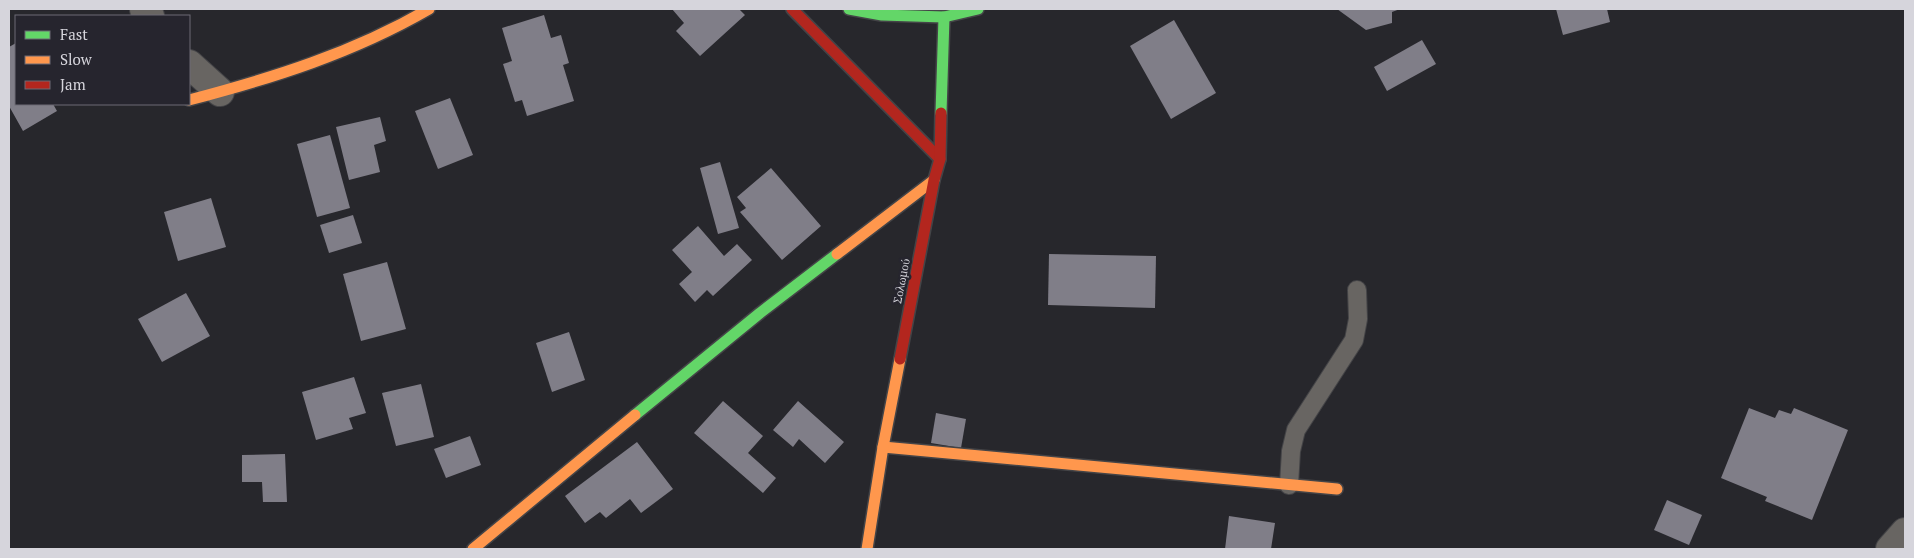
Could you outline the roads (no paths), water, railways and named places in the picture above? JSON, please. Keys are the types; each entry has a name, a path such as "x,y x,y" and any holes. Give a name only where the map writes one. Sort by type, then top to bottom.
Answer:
{"street":[{"path":"190,100 312,64 360,46 405,24 429,9"},
{"path":"792,9 940,159"},
{"path":"849,9 882,14 944,17 978,9"},
{"name":"Σολωμού","path":"867,549 883,447 934,180 940,159 944,17"},
{"path":"190,65 220,92"},
{"path":"473,549 760,313 934,180"},
{"path":"883,447 1337,489"},
{"path":"1890,549 1905,532"}],"lane":[{"path":"1290,485 1291,451 1296,430 1354,340 1358,319 1357,290"}]}
